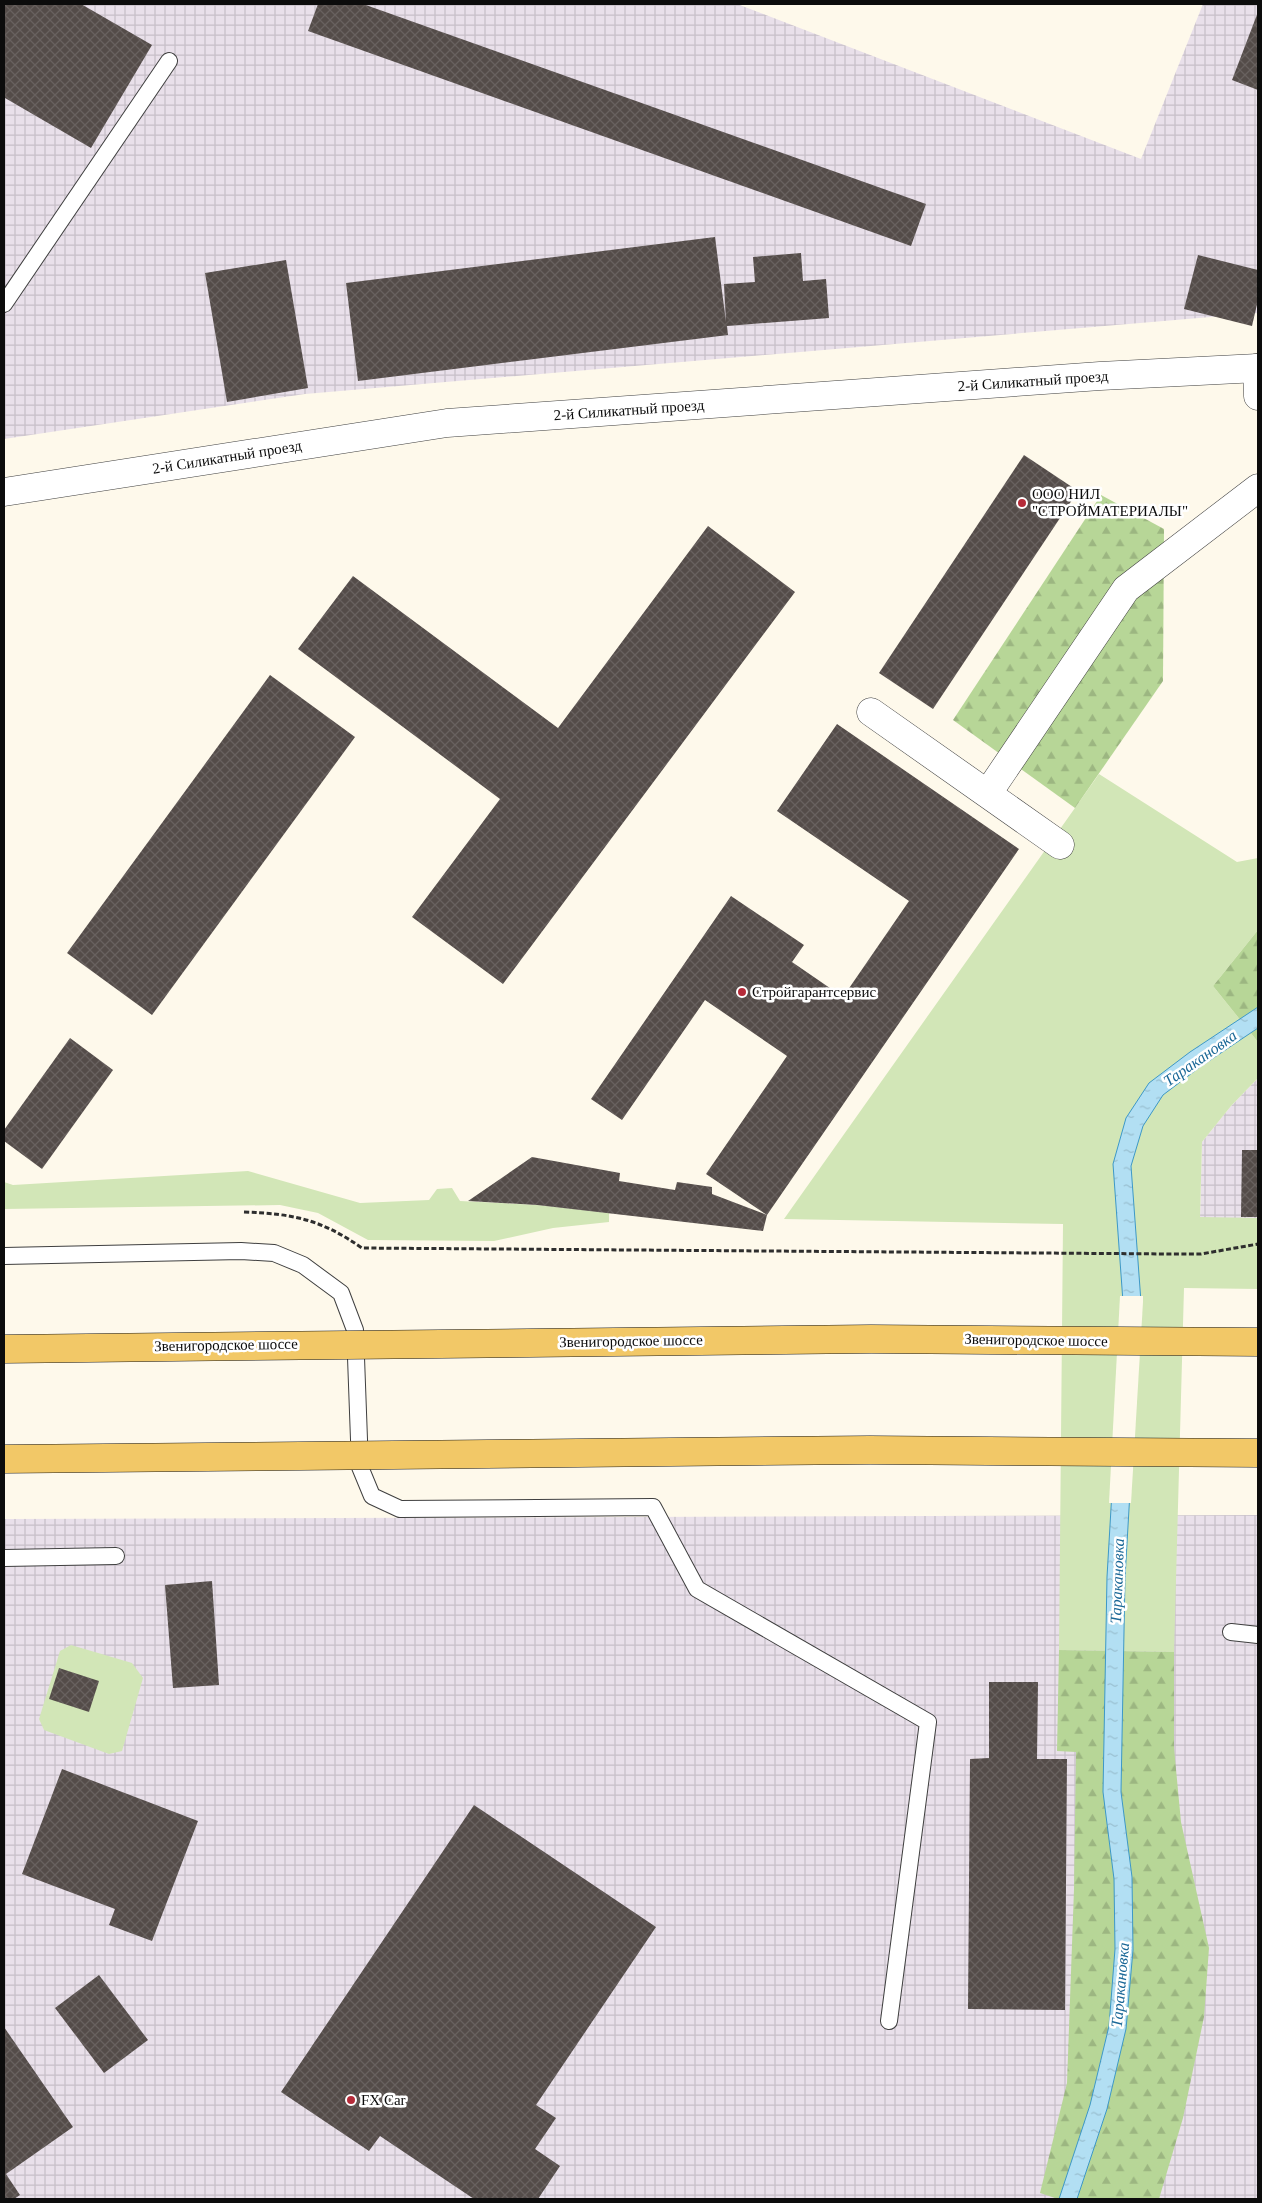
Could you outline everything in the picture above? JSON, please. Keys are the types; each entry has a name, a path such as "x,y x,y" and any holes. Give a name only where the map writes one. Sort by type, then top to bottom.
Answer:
{"main road":[{"name":"Звенигородское шоссе","path":"4,1349 871,1338 1258,1342"},
{"path":"4,1459 870,1450 1258,1453"}],"street":[{"path":"1258,368 1258,396"},
{"name":"2-й Силикатный проезд","path":"4,492 447,423 1091,377 1258,368"},
{"path":"988,793 1126,589 1258,488"},
{"path":"871,712 1060,845"}],"lane":[{"path":"4,304 170,61"},
{"path":"4,1256 241,1251 274,1253 303,1265 341,1293 355,1330 360,1467 372,1496 400,1509 653,1506 697,1589 928,1722 889,2022"},
{"path":"4,1558 116,1556"},
{"path":"1230,1632 1258,1635"}],"path":[{"path":"244,1212 278,1213 314,1221 342,1234 362,1248 1201,1254 1258,1244"}],"shaded area":[{"path":"4,4 737,4 1141,159 1203,4 1258,4 1258,313 305,394 4,439"},
{"path":"1258,1078 1258,1218 1200,1218 1202,1142 1231,1106"},
{"path":"1258,1515 1258,2199 4,2199 4,1519"}],"green space":[{"path":"1101,495 1164,529 1163,681 1075,808 953,720"},
{"path":"1099,774 1237,862 1258,858 1258,930 1213,986 1258,1042 1258,1078 1231,1106 1202,1142 1200,1217 1258,1218 1258,1289 1184,1288 1174,1652 1059,1650 1063,1224 784,1219"},
{"path":"1258,930 1258,1042 1213,986"},
{"path":"248,1171 360,1203 429,1200 437,1189 452,1188 460,1201 537,1205 609,1213 609,1222 553,1228 494,1241 368,1240 318,1213 280,1205 4,1209 4,1182 13,1185"},
{"path":"71,1645 132,1663 143,1678 122,1751 109,1754 44,1730 39,1719 60,1651"},
{"path":"1059,1650 1174,1652 1174,1748 1181,1822 1209,1948 1204,2017 1183,2118 1159,2199 1058,2199 1040,2193 1067,2083 1074,1889 1076,1752 1057,1751"}],"water":[{"name":"Таракановка","path":"1258,1007 1258,1028 1200,1067 1163,1095 1143,1126 1131,1166 1141,1302 1125,1578 1121,1792 1132,1877 1133,1950 1126,2029 1107,2109 1077,2199 1059,2199 1090,2105 1109,2026 1115,1949 1114,1879 1103,1792 1107,1577 1123,1302 1113,1164 1126,1118 1149,1083 1190,1052"}],"pier":[{"path":"1120,1296 1143,1296 1143,1302 1131,1503 1109,1503"}],"building":[{"path":"4,4 81,4 152,45 91,148 5,98 4,100"},
{"path":"318,4 363,4 926,204 911,246 308,31"},
{"path":"1258,12 1258,90 1232,80"},
{"path":"715,237 726,322 724,284 755,282 753,257 801,253 803,281 826,279 829,318 727,326 728,335 358,381 346,283"},
{"path":"1198,255 1258,270 1258,300 1252,326 1184,309"},
{"path":"286,260 308,388 227,402 205,273"},
{"path":"1024,455 1078,491 933,709 879,673"},
{"path":"708,526 795,592 503,984 412,917 500,799 298,649 353,576 558,728"},
{"path":"270,675 355,737 152,1015 67,953"},
{"path":"837,724 1019,849 767,1215 706,1174 787,1056 705,1000 622,1120 591,1099 731,896 804,945 792,962 843,997 909,901 777,811"},
{"path":"70,1038 113,1070 42,1169 4,1141 4,1130"},
{"path":"1242,1150 1258,1150 1258,1217 1241,1217"},
{"path":"532,1157 620,1173 619,1181 675,1190 677,1182 712,1187 712,1194 767,1215 763,1231 537,1205 468,1201"},
{"path":"212,1581 219,1685 173,1688 165,1585"},
{"path":"59,1668 99,1681 89,1712 49,1699"},
{"path":"989,1682 1038,1682 1037,1759 1067,1759 1065,2010 968,2009 970,1759 989,1758"},
{"path":"62,1769 198,1821 152,1941 109,1925 115,1909 22,1874"},
{"path":"474,1805 656,1927 536,2105 556,2118 535,2149 560,2166 538,2199 474,2199 380,2136 369,2151 281,2092"},
{"path":"99,1975 148,2040 104,2073 55,2008"},
{"path":"4,2027 73,2127 6,2174 20,2195 14,2199 4,2199"}],"place":[{"name":"ООО НИЛ \"СТРОЙМАТЕРИАЛЫ\"","path":"1022,503"},
{"name":"Стройгарантсервис","path":"742,992"},
{"name":"FX Car","path":"351,2100"}]}
